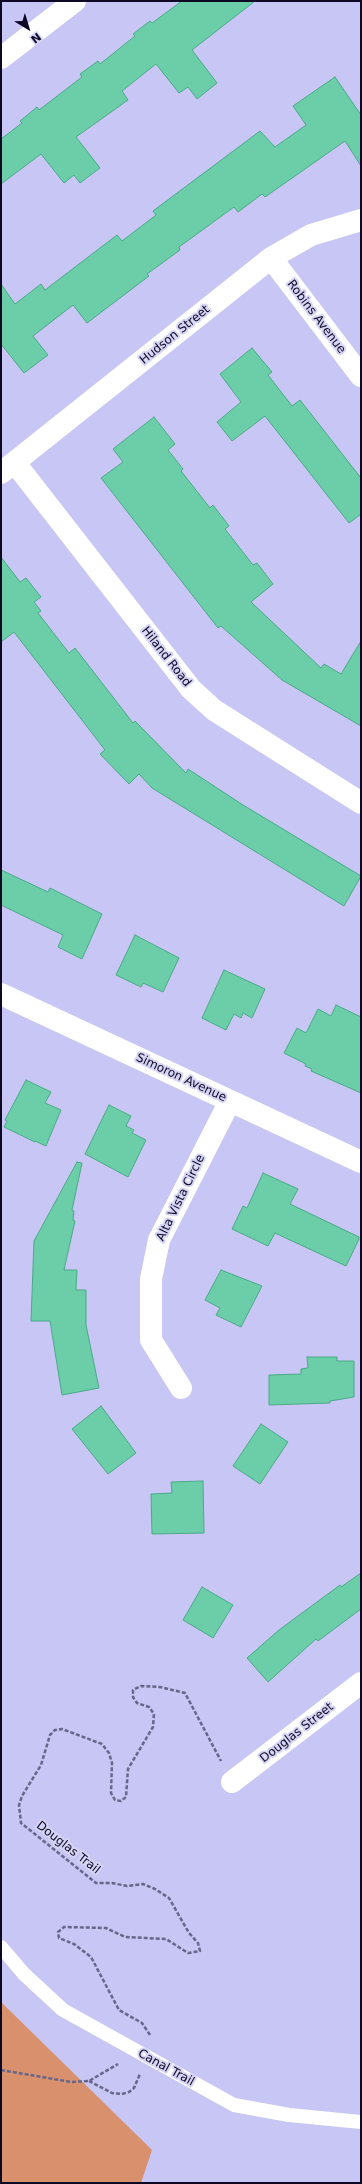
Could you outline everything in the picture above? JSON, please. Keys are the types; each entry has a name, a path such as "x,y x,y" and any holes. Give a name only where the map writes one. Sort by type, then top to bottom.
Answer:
{"street":[{"path":"1,58 76,1"},
{"name":"Hudson Street","path":"8,468 271,258 311,235 361,220"},
{"name":"Robins Avenue","path":"271,258 361,376"},
{"name":"Hiland Road","path":"8,468 191,689 214,710 361,803"},
{"name":"Simoron Avenue","path":"1,994 361,1162"},
{"name":"Alta Vista Circle","path":"181,1388 152,1340 151,1279 159,1240 230,1101"},
{"name":"Douglas Street","path":"232,1782 361,1683"}],"lane":[{"name":"Canal Trail","path":"1,1947 24,1974 63,2010 234,2105 289,2115 361,2122"}],"path":[{"name":"Douglas Trail","path":"89,2081 112,2093 129,2092 134,2088 143,2055 152,2039 142,2023 119,2010 91,1957 74,1944 59,1938 58,1932 64,1927 106,1928 125,1937 166,1939 188,1953 200,1951 198,1943 190,1933 169,1898 155,1889 143,1884 127,1886 112,1883 96,1883 21,1823 19,1805 22,1796 42,1765 50,1735 55,1730 62,1729 102,1744 109,1753 112,1764 112,1794 115,1800 121,1801 126,1797 128,1769 153,1727 154,1714 149,1706 137,1703 133,1697 133,1690 141,1686 160,1687 186,1693 232,1782"},
{"path":"1,2070 71,2082 89,2081 143,2055"}],"shaded area":[{"path":"1,2002 152,2150 141,2183 1,2183"}],"building":[{"path":"182,1 255,1 192,50 217,83 197,99 188,87 179,93 156,64 122,91 128,100 76,137 100,168 80,183 74,175 64,183 41,154 1,184 1,139 22,123 20,121 37,107 39,110 82,77 80,74 98,61 100,64 135,36 133,34 150,21 152,23"},
{"path":"335,77 361,115 361,166 345,141 265,197 262,194 238,212 234,207 179,247 180,250 147,274 149,276 87,323 73,305 33,336 48,355 24,373 1,344 1,284 15,304 41,284 45,290 117,235 122,241 156,215 153,211 260,131 275,147 306,125 293,106"},
{"path":"252,348 272,372 268,375 292,406 300,400 361,478 361,514 349,523 265,416 232,441 217,422 241,402 220,374"},
{"path":"154,417 175,444 168,450 183,469 181,471 210,508 213,505 229,526 225,529 253,565 257,563 273,584 251,602 321,668 324,664 341,674 361,641 361,726 282,680 221,626 218,628 101,478 123,462 113,449"},
{"path":"1,557 20,582 26,578 41,597 34,602 41,611 38,613 69,653 75,648 133,723 135,721 186,773 188,769 243,805 361,876 344,906 152,788 139,774 129,784 100,754 105,750 14,632 1,642"},
{"path":"1,870 48,892 50,888 102,914 82,959 58,947 63,935 1,905"},
{"path":"135,935 179,958 163,992 143,983 141,987 116,975"},
{"path":"224,970 265,989 252,1018 243,1013 241,1018 234,1014 226,1030 202,1018"},
{"path":"336,1005 361,1017 361,1093 311,1071 312,1069 305,1066 306,1064 284,1053 297,1028 306,1033 318,1009 331,1016"},
{"path":"26,1080 51,1092 45,1103 61,1110 46,1146 4,1127 7,1121 5,1120"},
{"path":"109,1105 131,1116 126,1126 134,1130 132,1133 146,1140 128,1177 85,1154"},
{"path":"77,1162 82,1163 72,1210 74,1211 73,1220 75,1221 64,1270 77,1270 76,1290 86,1290 86,1325 99,1388 62,1395 50,1321 31,1321 34,1241"},
{"path":"263,1173 298,1189 290,1204 359,1237 346,1266 275,1233 268,1246 232,1229 243,1206 247,1208"},
{"path":"221,1270 262,1286 241,1327 216,1315 220,1308 205,1300"},
{"path":"307,1357 337,1357 337,1361 354,1361 354,1397 330,1401 330,1403 269,1405 269,1375 301,1374 301,1369 308,1368"},
{"path":"101,1406 136,1453 108,1474 72,1429"},
{"path":"261,1424 288,1442 260,1484 233,1466"},
{"path":"203,1481 204,1533 152,1534 151,1494 172,1493 171,1482"},
{"path":"361,1573 361,1609 318,1641 316,1639 268,1682 247,1658 279,1630 340,1585 341,1587"},
{"path":"202,1587 233,1605 213,1638 183,1620"}]}
